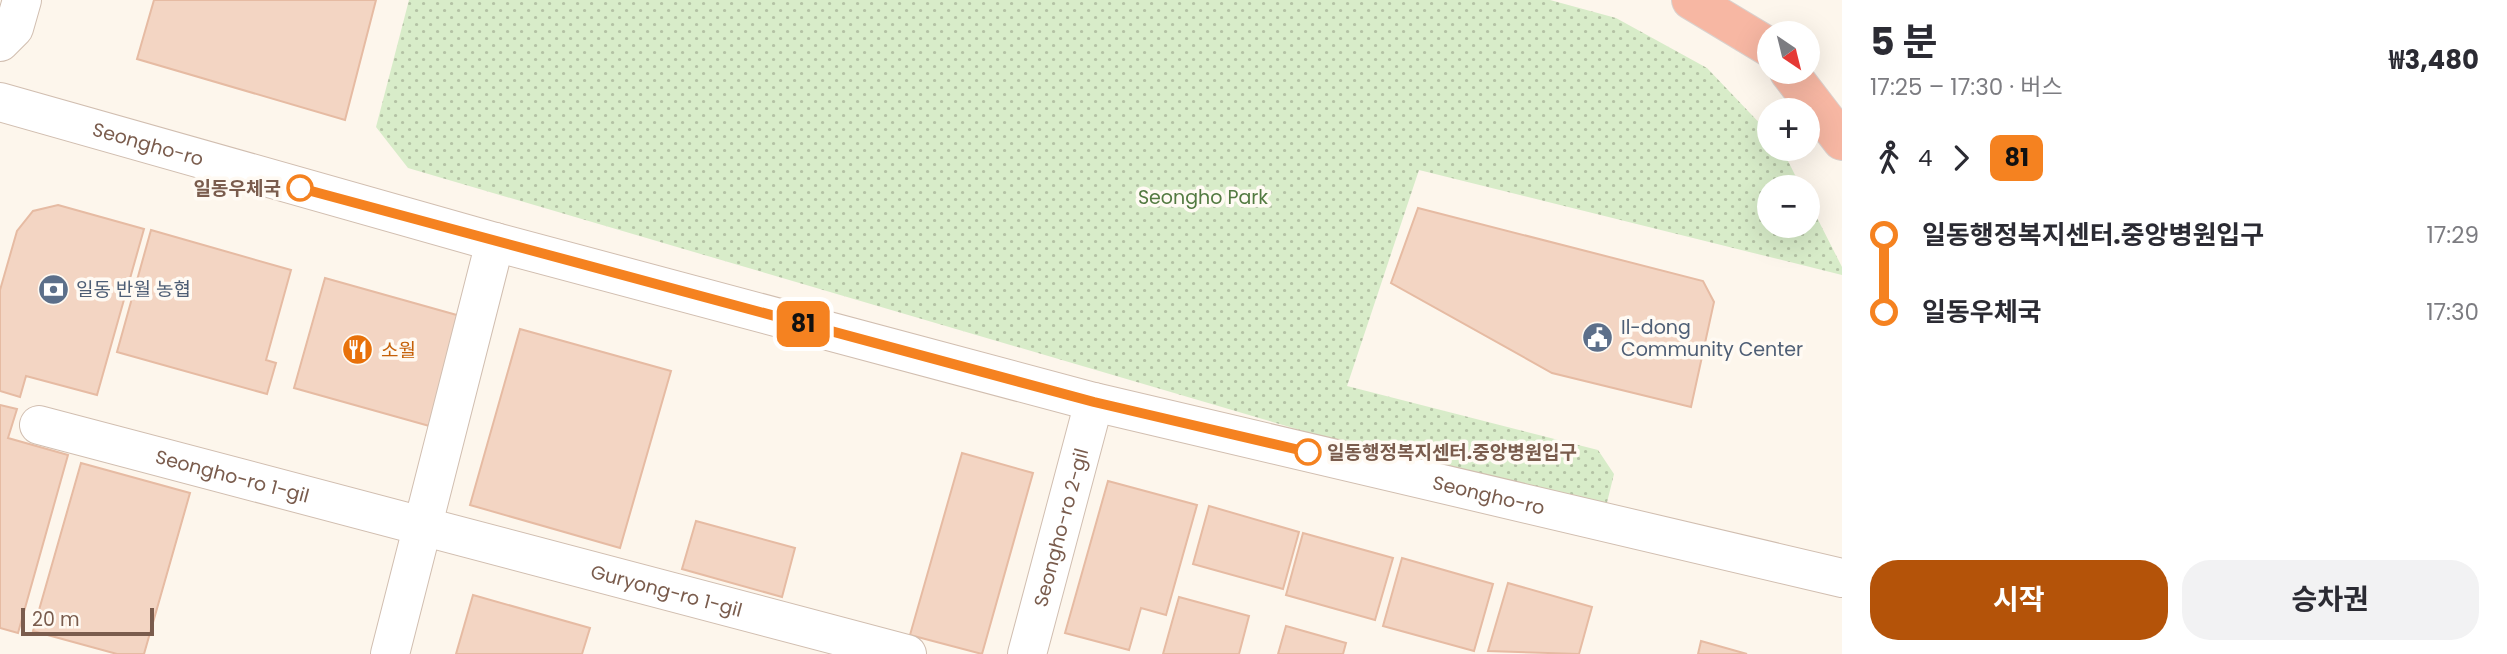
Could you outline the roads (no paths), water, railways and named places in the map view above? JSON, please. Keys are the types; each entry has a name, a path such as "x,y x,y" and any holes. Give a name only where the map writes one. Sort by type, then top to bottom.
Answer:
{"highway":[{"path":"1691,0 1757,40"},
{"path":"1798,84 1842,141"}],"street":[{"path":"0,43 14,28 22,0"},
{"name":"Seongho-ro","path":"0,102 495,242 1094,402 1842,578"},
{"path":"390,654 425,528 495,242"},
{"name":"Seongho-ro 2-gil","path":"1027,654 1094,402"},
{"name":"Seongho-ro 1-gil","path":"39,425 425,528"},
{"name":"Guryong-ro 1-gil","path":"425,528 907,654"}],"place":[{"name":"일동우체국","path":"300,188"},
{"name":"일동 반월 농협","path":"53,289"},
{"name":"Il-dong Community Center","path":"1598,338"},
{"name":"소월","path":"358,350"},
{"name":"일동행정복지센터.중앙병원입구","path":"1308,452"}],"park label":[{"name":"Seongho Park","path":"1203,197"}]}
